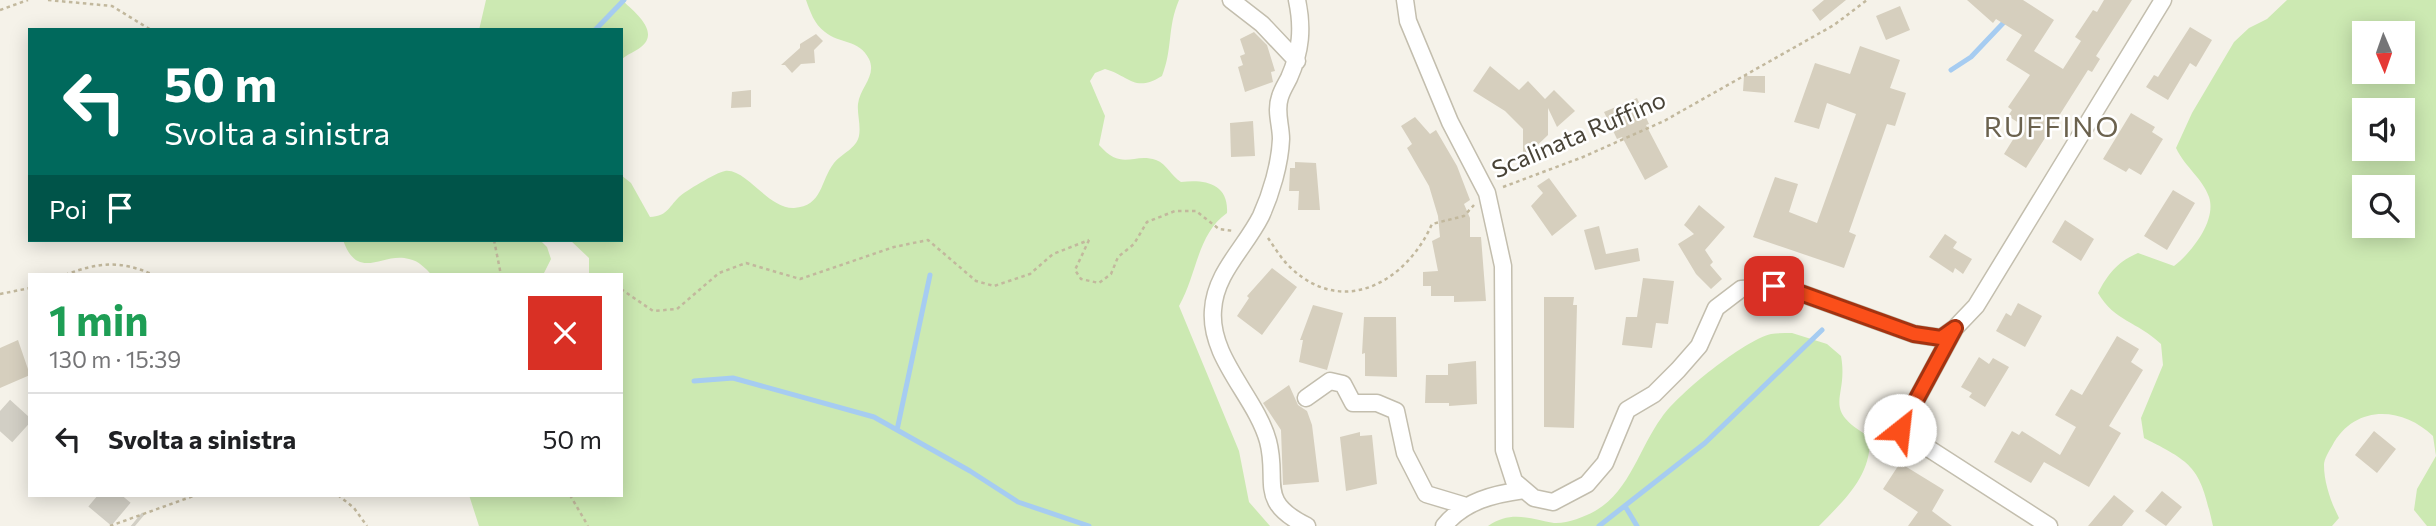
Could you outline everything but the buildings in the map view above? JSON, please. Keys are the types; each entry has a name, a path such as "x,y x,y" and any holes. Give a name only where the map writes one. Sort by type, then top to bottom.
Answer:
{"street":[{"path":"1231,0 1262,24 1297,61"},
{"path":"1297,0 1302,36 1297,61 1279,97 1281,139 1275,171 1262,214 1228,265 1217,288 1212,311 1215,336 1269,443 1272,494 1282,509 1307,526"},
{"path":"1405,0 1408,21 1450,122 1487,192 1503,266 1504,450 1514,481 1534,498 1553,502 1587,484 1605,463 1627,410 1654,394 1678,370 1699,346 1716,308 1741,289 1774,286 1792,290 1914,334 1941,338 1955,328 1976,306 2163,0"},
{"path":"1955,328 1900,430 2049,526"},
{"path":"1306,398 1329,381 1343,384 1353,403 1377,403 1396,411 1405,453 1426,494 1466,506"},
{"path":"1444,526 1466,506 1502,493 1524,490"}],"path":[{"path":"0,10 29,0"},
{"path":"48,0 112,6 148,28"},
{"name":"Scalinata Ruffino","path":"1251,234 1268,238 1292,269 1336,292 1367,289 1404,268 1432,224 1464,216 1487,192 1583,157 1664,121 1834,26 1867,0"},
{"path":"623,290 653,311 677,309 719,273 746,263 800,279 894,247 928,240 976,281 994,286 1030,274 1053,254 1090,240 1075,270 1081,279 1099,283 1111,274 1118,257 1134,244 1147,222 1175,211 1196,211 1219,229 1251,234"},
{"path":"494,242 501,273"},
{"path":"70,273 96,263 140,269 149,273"},
{"path":"0,295 28,288"},
{"path":"110,526 190,497"},
{"path":"340,497 354,508 366,526"},
{"path":"571,497 588,526"}],"green space":[{"path":"486,0 622,0 638,15 648,34 641,47 623,58 623,28 479,28"},
{"path":"806,0 1179,0 1162,76 1153,81 1138,83 1105,69 1095,73 1090,81 1105,116 1099,145 1107,153 1122,160 1156,160 1181,182 1198,181 1213,185 1224,195 1227,213 1209,232 1203,243 1179,306 1239,451 1249,502 1270,526 479,526 470,497 623,497 623,273 589,273 589,258 572,242 623,242 623,177 631,183 650,217 664,213 687,191 725,171 741,176 784,207 794,208 811,203 834,163 852,148 857,140 859,98 871,71 869,59 860,48 830,36 813,17"},
{"path":"2287,0 2436,0 2436,456 2433,436 2407,419 2379,414 2365,416 2353,422 2341,432 2324,463 2327,485 2339,518 2332,526 2213,526 2204,492 2193,470 2175,455 2144,438 2141,418 2163,365 2161,344 2119,316 2098,293 2114,269 2124,260 2138,253 2174,266 2201,236 2209,216 2209,197 2203,184 2176,148 2192,113 2234,42 2249,28 2267,19"},
{"path":"344,242 542,242 551,259 544,273 430,273 419,263 409,259 364,263 349,253"},
{"path":"1792,333 1827,344 1841,356 1841,410 1854,427 1870,437 1866,464 1861,476 1847,497 1819,526 1488,526 1513,517 1564,522 1595,511 1626,481 1654,429 1682,395 1712,369 1759,339 1771,334"},
{"path":"2436,456 2436,526 2427,526 2414,510 2417,489"}],"waterway":[{"path":"597,28 624,0"},
{"path":"1951,70 1971,57 2008,18"},
{"path":"897,430 930,275"},
{"path":"1599,526 1705,443 1822,330"},
{"path":"694,381 733,378 874,417 970,471 1018,502 1089,526"},
{"path":"1625,506 1637,526"}],"tunnel":[{"path":"0,411 28,436"},
{"path":"100,497 135,526"}],"district":[{"name":"RUFFINO","path":"2052,127"}],"route":[{"path":"1774,286 1914,334 1941,338 1955,328 1900,430"}]}
